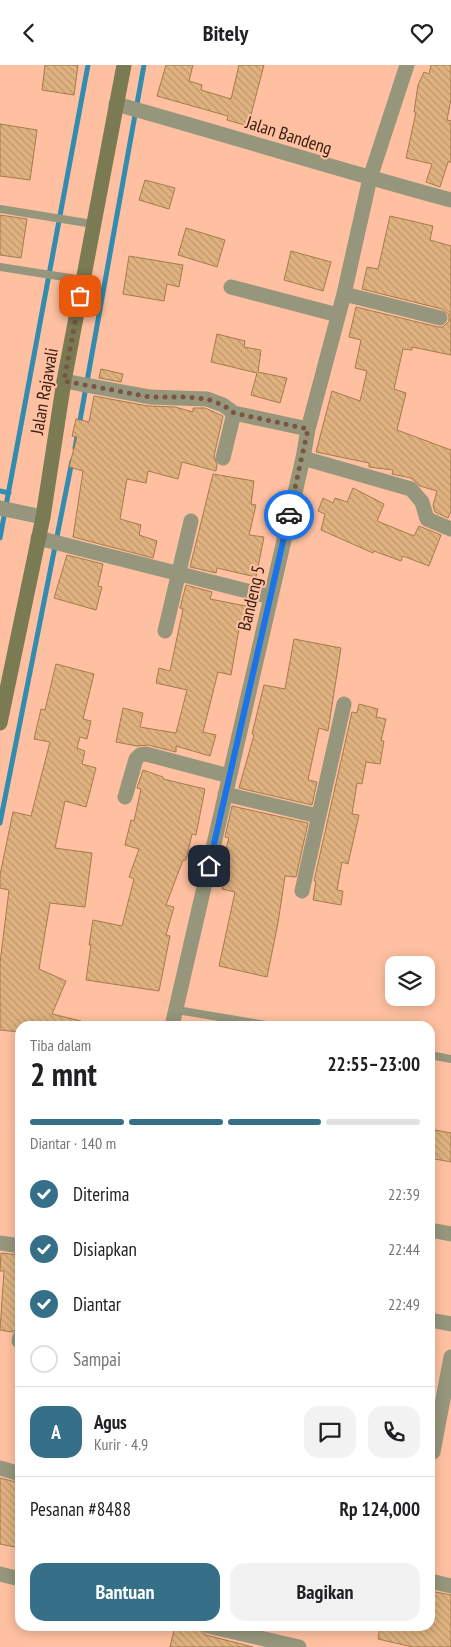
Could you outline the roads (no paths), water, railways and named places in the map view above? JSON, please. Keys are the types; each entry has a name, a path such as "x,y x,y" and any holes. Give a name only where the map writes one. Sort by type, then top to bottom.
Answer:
{"main road":[{"name":"Jalan Rajawali","path":"0,723 43,517 64,381 124,65"}],"street":[{"name":"Bandeng 5","path":"173,1021 303,458 308,429 344,294 370,178 408,65"},
{"name":"Jalan Bandeng","path":"116,104 451,201"},
{"path":"231,287 338,315"},
{"path":"344,294 440,318"},
{"path":"64,381 150,397 207,399 223,405 234,413 308,429"},
{"path":"223,458 234,413"},
{"path":"303,458 411,489 422,502 427,519 451,529"},
{"path":"0,508 43,517"},
{"path":"165,631 191,521"},
{"path":"38,538 179,572 271,597"},
{"path":"302,891 344,704"},
{"path":"125,797 136,759 140,755 146,754 229,776"},
{"path":"225,794 318,816"},
{"path":"435,1231 451,1234"},
{"path":"0,1243 15,1245"},
{"path":"435,1321 451,1324"},
{"path":"435,1441 451,1357"},
{"path":"0,1468 15,1472"},
{"path":"0,1574 15,1578"},
{"path":"435,1582 451,1586"},
{"path":"229,1631 298,1647"}],"lane":[{"path":"0,209 93,223"},
{"path":"0,267 83,280"},
{"path":"177,1009 244,1021"},
{"path":"435,1056 451,1059"}],"waterway":[{"path":"0,538 88,65"},
{"path":"75,448 144,65"},
{"path":"0,823 72,461"},
{"path":"0,491 9,493"}]}
